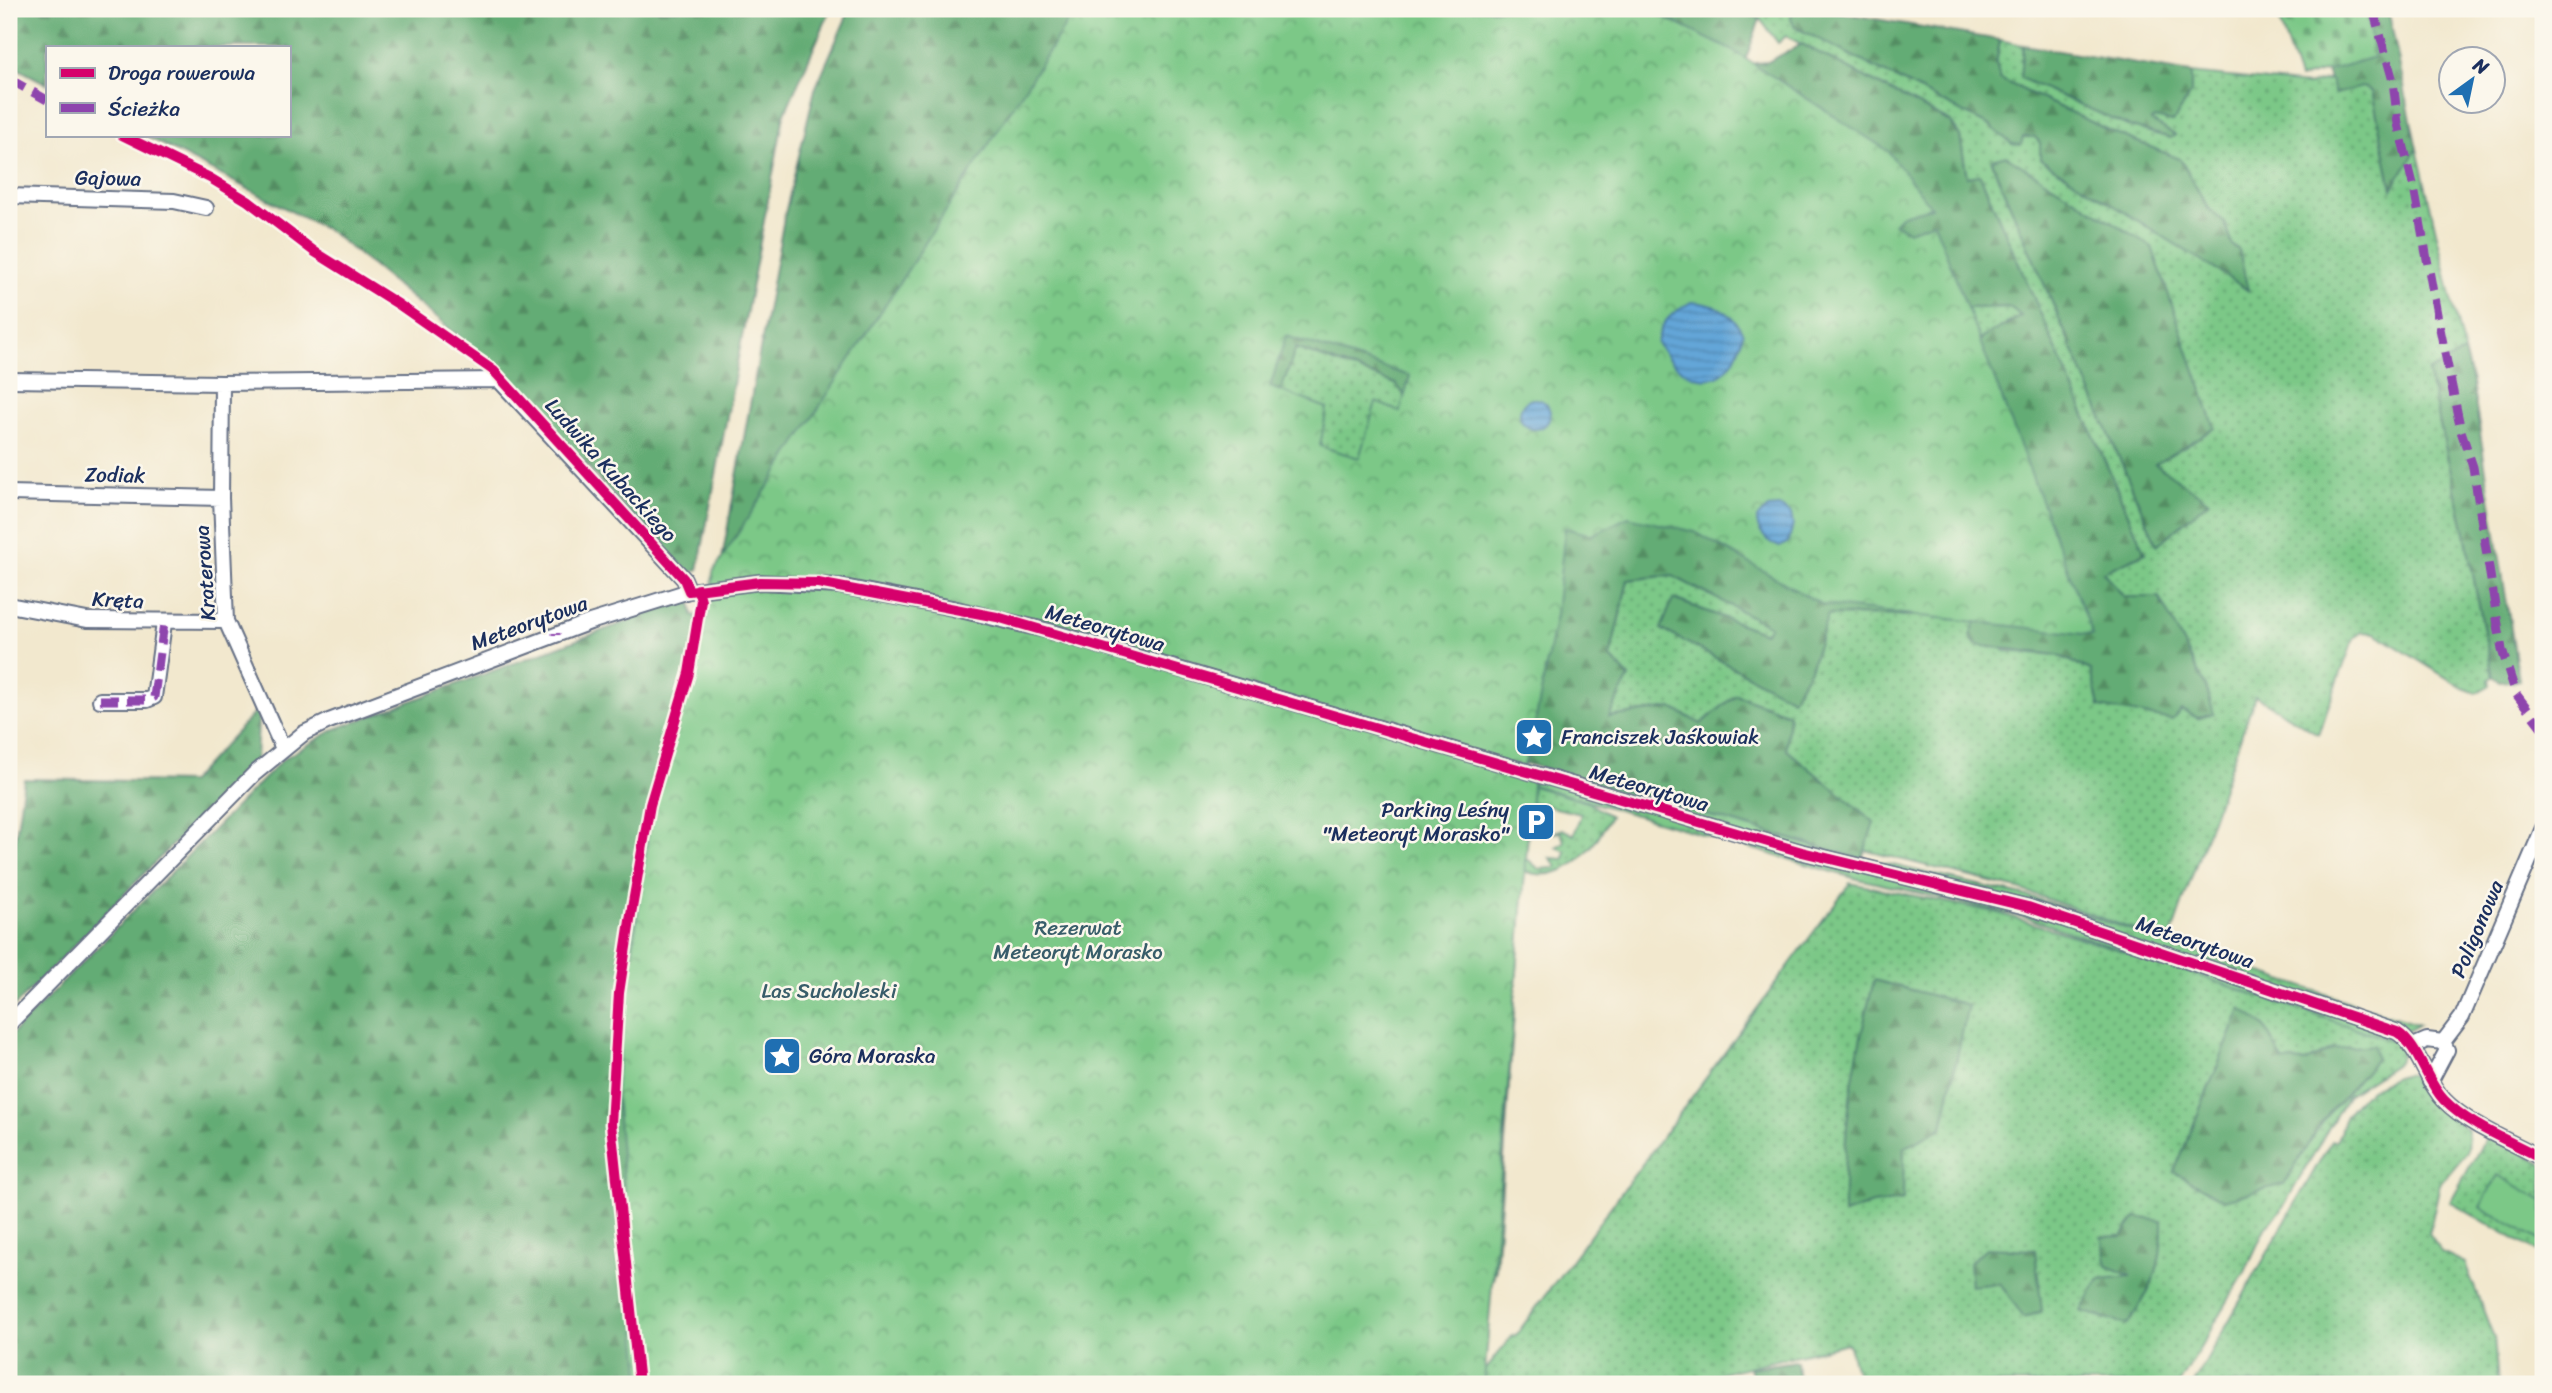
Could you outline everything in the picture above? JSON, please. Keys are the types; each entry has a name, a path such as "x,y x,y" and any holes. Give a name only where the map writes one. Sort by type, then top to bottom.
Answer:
{"street":[{"name":"Gajowa","path":"9,197 174,201 206,208"},
{"name":"Ludwika Kubackiego","path":"9,380 222,383 499,380 684,579 689,591"},
{"name":"Kraterowa","path":"222,383 221,498 226,621 283,749"},
{"name":"Zodiak","path":"9,493 221,498"},
{"name":"Meteorytowa","path":"9,1024 237,791 283,749 329,721 556,634 689,591 760,582 818,583 963,610 1049,631 1802,852 2028,907 2390,1029 2401,1035 2411,1047 2430,1082 2455,1110 2543,1159"},
{"name":"Kręta","path":"9,605 74,618 163,623 226,621"},
{"path":"100,700 147,700 154,697 163,623"},
{"name":"Poligonowa","path":"2430,1082 2447,1050 2443,1042 2462,1017 2543,828"},
{"path":"2411,1047 2427,1040 2443,1042"}],"green space":[{"path":"9,9 831,9 784,115 698,570 689,573 619,502 508,377 331,232 146,136 290,136 290,46 46,46 46,83 9,64"},
{"path":"850,9 1739,9 1760,19 1744,64 1768,62 1802,44 1950,122 1960,136 1967,177 1980,175 2145,553 2103,572 2124,597 2159,597 2206,687 2214,714 2198,718 2181,710 2172,720 2099,707 2091,670 2057,655 1976,645 1970,636 1978,616 1828,615 1810,669 1792,699 1661,629 1673,599 1765,633 1770,626 1671,575 1628,580 1610,657 1629,677 1609,717 1672,708 1701,724 1736,695 1789,714 1786,749 1874,822 1862,859 1524,763 721,564 784,218 815,89","holes":["1938,300 1968,308 2010,307 2021,316 1982,338 1974,352","1296,348 1396,384 1409,401 1367,466 1320,453 1322,421 1278,399"]},
{"name":"Rezerwat Meteoryt Morasko","path":"1076,9 1647,9 1735,52 1888,151 1931,207 1902,215 1894,223 1909,231 1934,222 2093,635 1823,605 1695,532 1628,517 1592,535 1565,528 1556,614 1530,750 1523,767 1533,771 1532,784 1551,770 1823,849 2031,897 2419,1025 2390,1040 2021,916 1854,878 1532,785 1484,1384 641,1384 615,1084 649,827 712,593 713,572","holes":["1286,336 1410,376 1400,412 1376,402 1359,458 1320,446 1327,408 1270,387"]},
{"path":"1739,9 1798,9 1792,10 1791,19 1795,27 1990,126 2012,143 2023,137 2035,137 2247,290 2239,250 2233,246 2225,223 2208,208 2180,159 2108,130 2000,79 1996,64 2000,40 2023,45 2021,78 2128,126 2170,138 2175,135 2151,121 2155,118 2173,122 2191,93 2191,73 2308,85 2330,79 2335,94 2362,86 2372,91 2392,188 2417,149 2464,352 2428,372 2464,528 2493,677 2489,679 2490,685 2476,693 2463,688 2375,633 2362,632 2354,638 2318,734 2255,696 2169,942 2022,890 1864,850 1874,822 1785,749 1789,714 1736,695 1701,724 1672,708 1608,717 1629,677 1610,657 1628,580 1671,575 1771,626 1765,633 1674,599 1791,699 1810,669 1828,615 1979,616 2005,651 2057,655 2198,718 2124,597 2103,572 2145,553 1980,175 1967,177 1960,136 1951,122 1786,36 1778,43 1760,19","holes":["1992,161 2155,464 2157,545"]},
{"path":"1817,9 2000,40 1996,64 2000,79 2108,130 2180,159 2208,208 2225,223 2233,246 2239,250 2248,290 2040,159 2040,143 2035,137 2023,137 2021,145 2012,144 1990,126 1795,27 1791,19 1792,10"},
{"path":"2275,9 2366,9 2374,57 2299,79"},
{"path":"2306,9 2388,9 2417,149 2392,189 2372,91 2362,87 2335,94"},
{"path":"2023,45 2191,73 2191,93 2173,122 2155,118 2151,121 2175,135 2171,138 2128,126 2020,78"},
{"path":"2006,156 2152,247 2215,428 2155,464 2209,501 2157,545 1995,170 1992,160"},
{"path":"1938,300 1968,308 2010,307 2021,316 1982,338 1974,352"},
{"path":"1295,348 1396,384 1409,401 1367,466 1320,453 1278,399"},
{"path":"2464,352 2472,382 2519,680 2499,682 2493,677 2464,528 2428,372"},
{"name":"Las Sucholeski","path":"691,600 693,615 708,617 1523,884 1496,1269 1477,1334 1471,1384 9,1384 9,1037 283,759 335,729"},
{"path":"259,708 256,759 9,1012 9,884 24,779 190,782"},
{"path":"1526,784 1587,802 1610,816 1587,851 1577,861 1554,873 1526,872 1525,857 1539,869 1557,866 1550,858 1564,859 1566,851 1556,847 1564,842 1561,832 1552,833 1562,829 1574,835 1581,814 1530,802"},
{"path":"1850,883 1995,912 2221,981 2397,1042 2403,1052 2397,1063 2347,1096 2281,1211 2266,1226 2245,1272 2179,1384 1860,1384 1848,1343 1676,1384 1475,1384 1512,1336 1516,1335"},
{"path":"1874,980 1968,1005 1942,1128 1904,1148 1903,1200 1873,1204 1844,1214 1850,1096"},
{"path":"2241,1009 2264,1025 2283,1061 2307,1062 2333,1049 2373,1045 2376,1059 2323,1120 2284,1184 2224,1200 2174,1172"},
{"path":"2407,1074 2417,1078 2438,1105 2468,1130 2467,1152 2440,1184 2429,1233 2442,1252 2465,1263 2494,1338 2498,1384 2193,1384 2331,1141 2336,1141 2352,1107 2378,1086"},
{"path":"2488,1134 2543,1164 2543,1255 2450,1202"},
{"path":"2498,1175 2543,1201 2543,1242 2480,1207"},
{"path":"2136,1217 2162,1221 2158,1265 2144,1299 2127,1325 2081,1311 2099,1279 2131,1276 2107,1266 2101,1237 2122,1236"},
{"path":"1986,1248 2035,1250 2042,1311 2024,1318 2000,1283 1971,1286 1969,1263"},
{"path":"1797,1361 1799,1384 1755,1384 1749,1368"}],"water":[{"path":"1691,302 1708,304 1722,310 1743,333 1729,367 1718,376 1706,378 1681,370 1657,343 1668,318"},
{"path":"1535,399 1546,403 1550,414 1546,425 1535,429 1524,425 1520,414 1524,403"},
{"path":"1779,507 1791,514 1793,525 1788,542 1780,547 1764,536 1757,523 1757,518 1768,508"}],"marked path":[{"path":"2373,9 2393,81 2398,124 2414,188 2461,431 2473,467 2502,650 2516,694 2543,729"},
{"path":"9,79 46,99"},
{"path":"100,700 147,700 154,697 164,623"}],"cycle path":[{"path":"124,136 210,178 248,201 315,252 398,304 494,371 684,579 689,591 760,582 818,583 997,617 1802,852 2028,907 2397,1032 2411,1046 2437,1092 2454,1109 2478,1125 2543,1159"},
{"path":"639,1384 611,1124 619,993 650,805 689,673 701,600 698,589"}],"place":[{"name":"Franciszek Jaśkowiak","path":"1534,737"},
{"name":"Parking Leśny \"Meteoryt Morasko\"","path":"1536,822"},
{"name":"Góra Moraska","path":"782,1056"}]}
